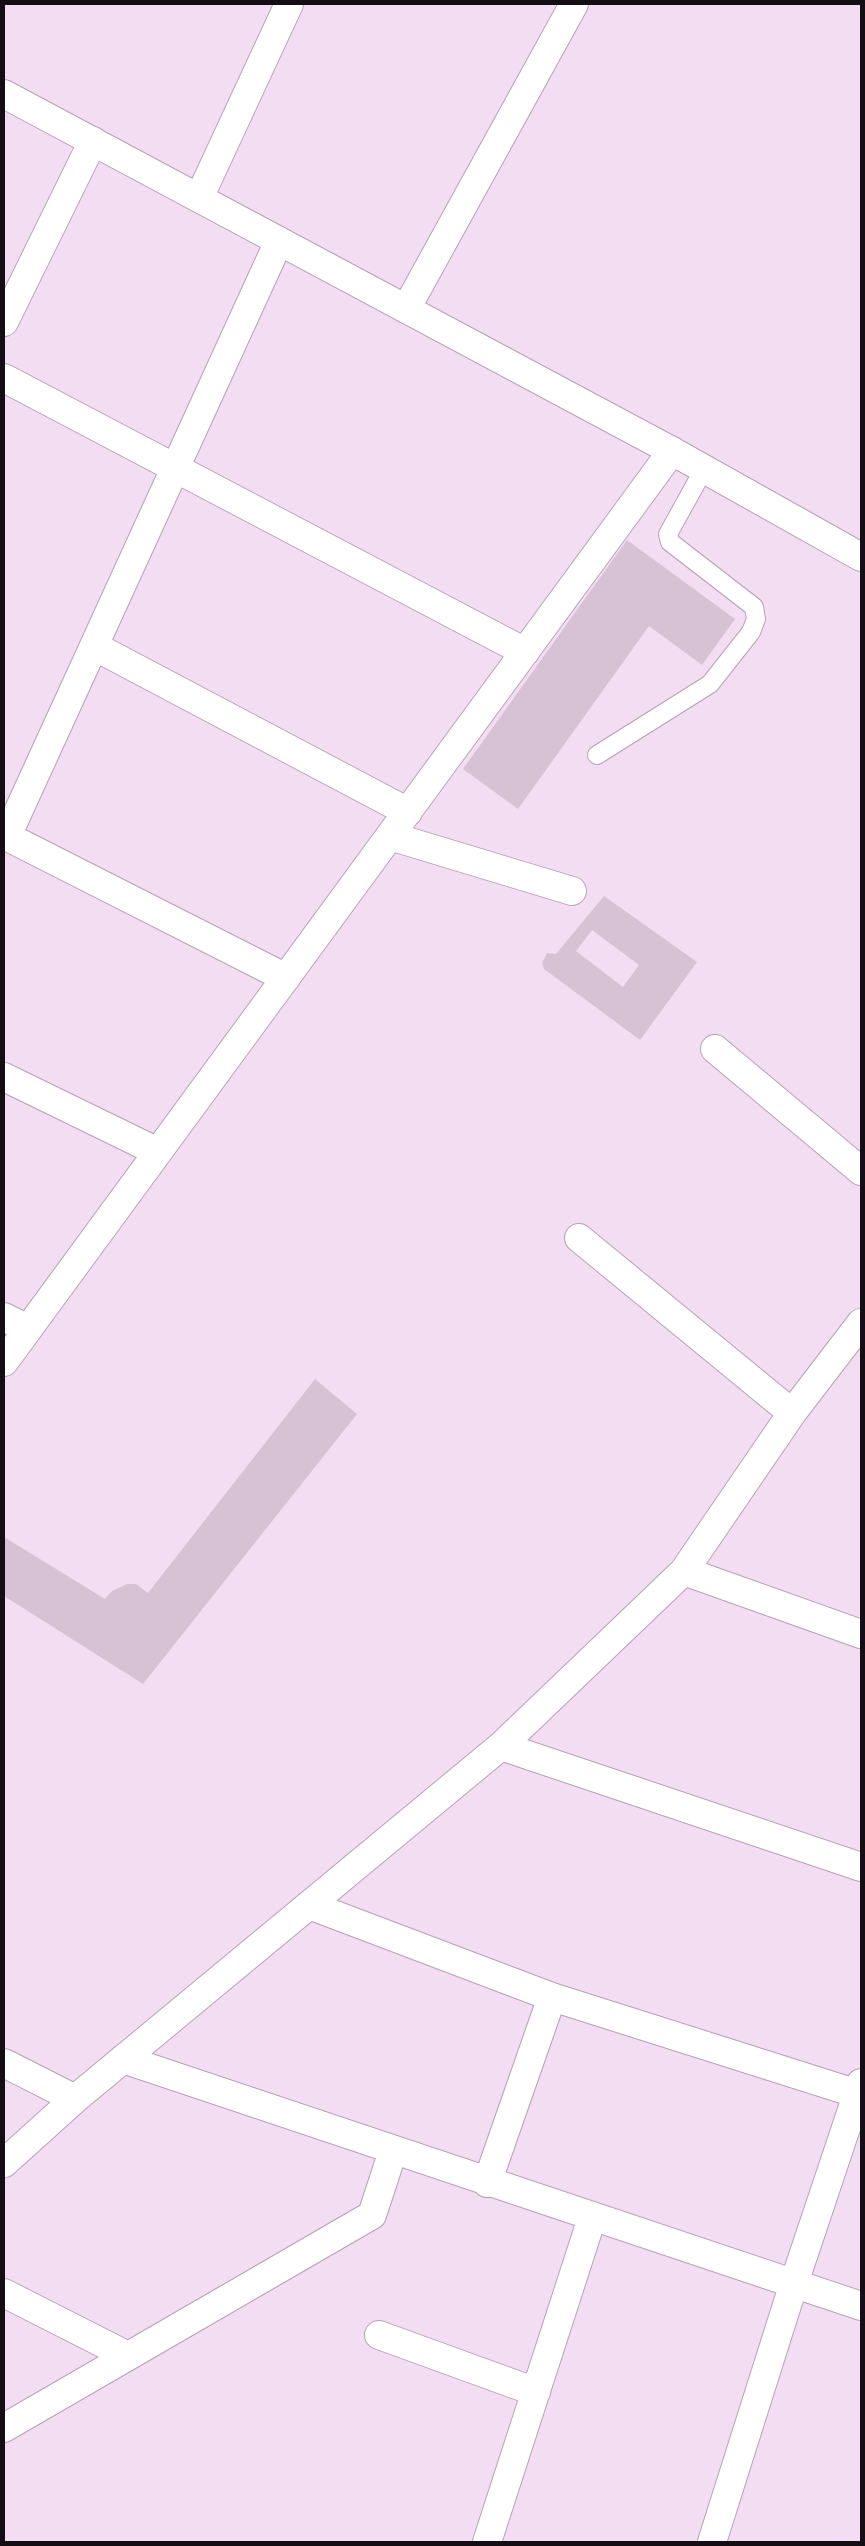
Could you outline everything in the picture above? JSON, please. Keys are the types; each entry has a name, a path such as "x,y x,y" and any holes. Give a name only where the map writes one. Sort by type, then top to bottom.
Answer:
{"street":[{"path":"199,198 289,4"},
{"path":"406,308 574,4"},
{"path":"4,94 672,451 861,557"},
{"path":"4,322 93,141"},
{"path":"280,241 5,835 286,978"},
{"path":"4,378 525,652"},
{"path":"4,1362 672,451"},
{"path":"94,646 408,812"},
{"path":"390,836 572,891"},
{"path":"715,1049 861,1171"},
{"path":"4,1076 158,1152"},
{"path":"579,1238 792,1412"},
{"path":"4,1317 28,1329"},
{"path":"4,2163 75,2099 501,1746 684,1571 792,1412 861,1324"},
{"path":"684,1571 861,1634"},
{"path":"501,1746 861,1867"},
{"path":"309,1905 552,1997 860,2088 794,2283 712,2542"},
{"path":"487,2182 552,1997"},
{"path":"123,2059 592,2218 861,2306"},
{"path":"4,2063 75,2099"},
{"path":"4,2428 372,2215 393,2150"},
{"path":"487,2542 592,2218"},
{"path":"4,2293 128,2356"},
{"path":"379,2335 536,2392"}],"lane":[{"path":"597,755 710,684 751,632 756,619 754,607 670,542 668,534 704,469"}],"building":[{"path":"627,540 735,619 702,665 649,626 518,809 463,769"},
{"path":"604,896 697,962 640,1040 544,969 542,963 547,953 556,954","holes":["592,930 639,965 623,987 576,951"]},
{"path":"315,1379 357,1414 143,1684 4,1596 4,1537 105,1599 112,1591 127,1584 136,1584 148,1593"}]}
